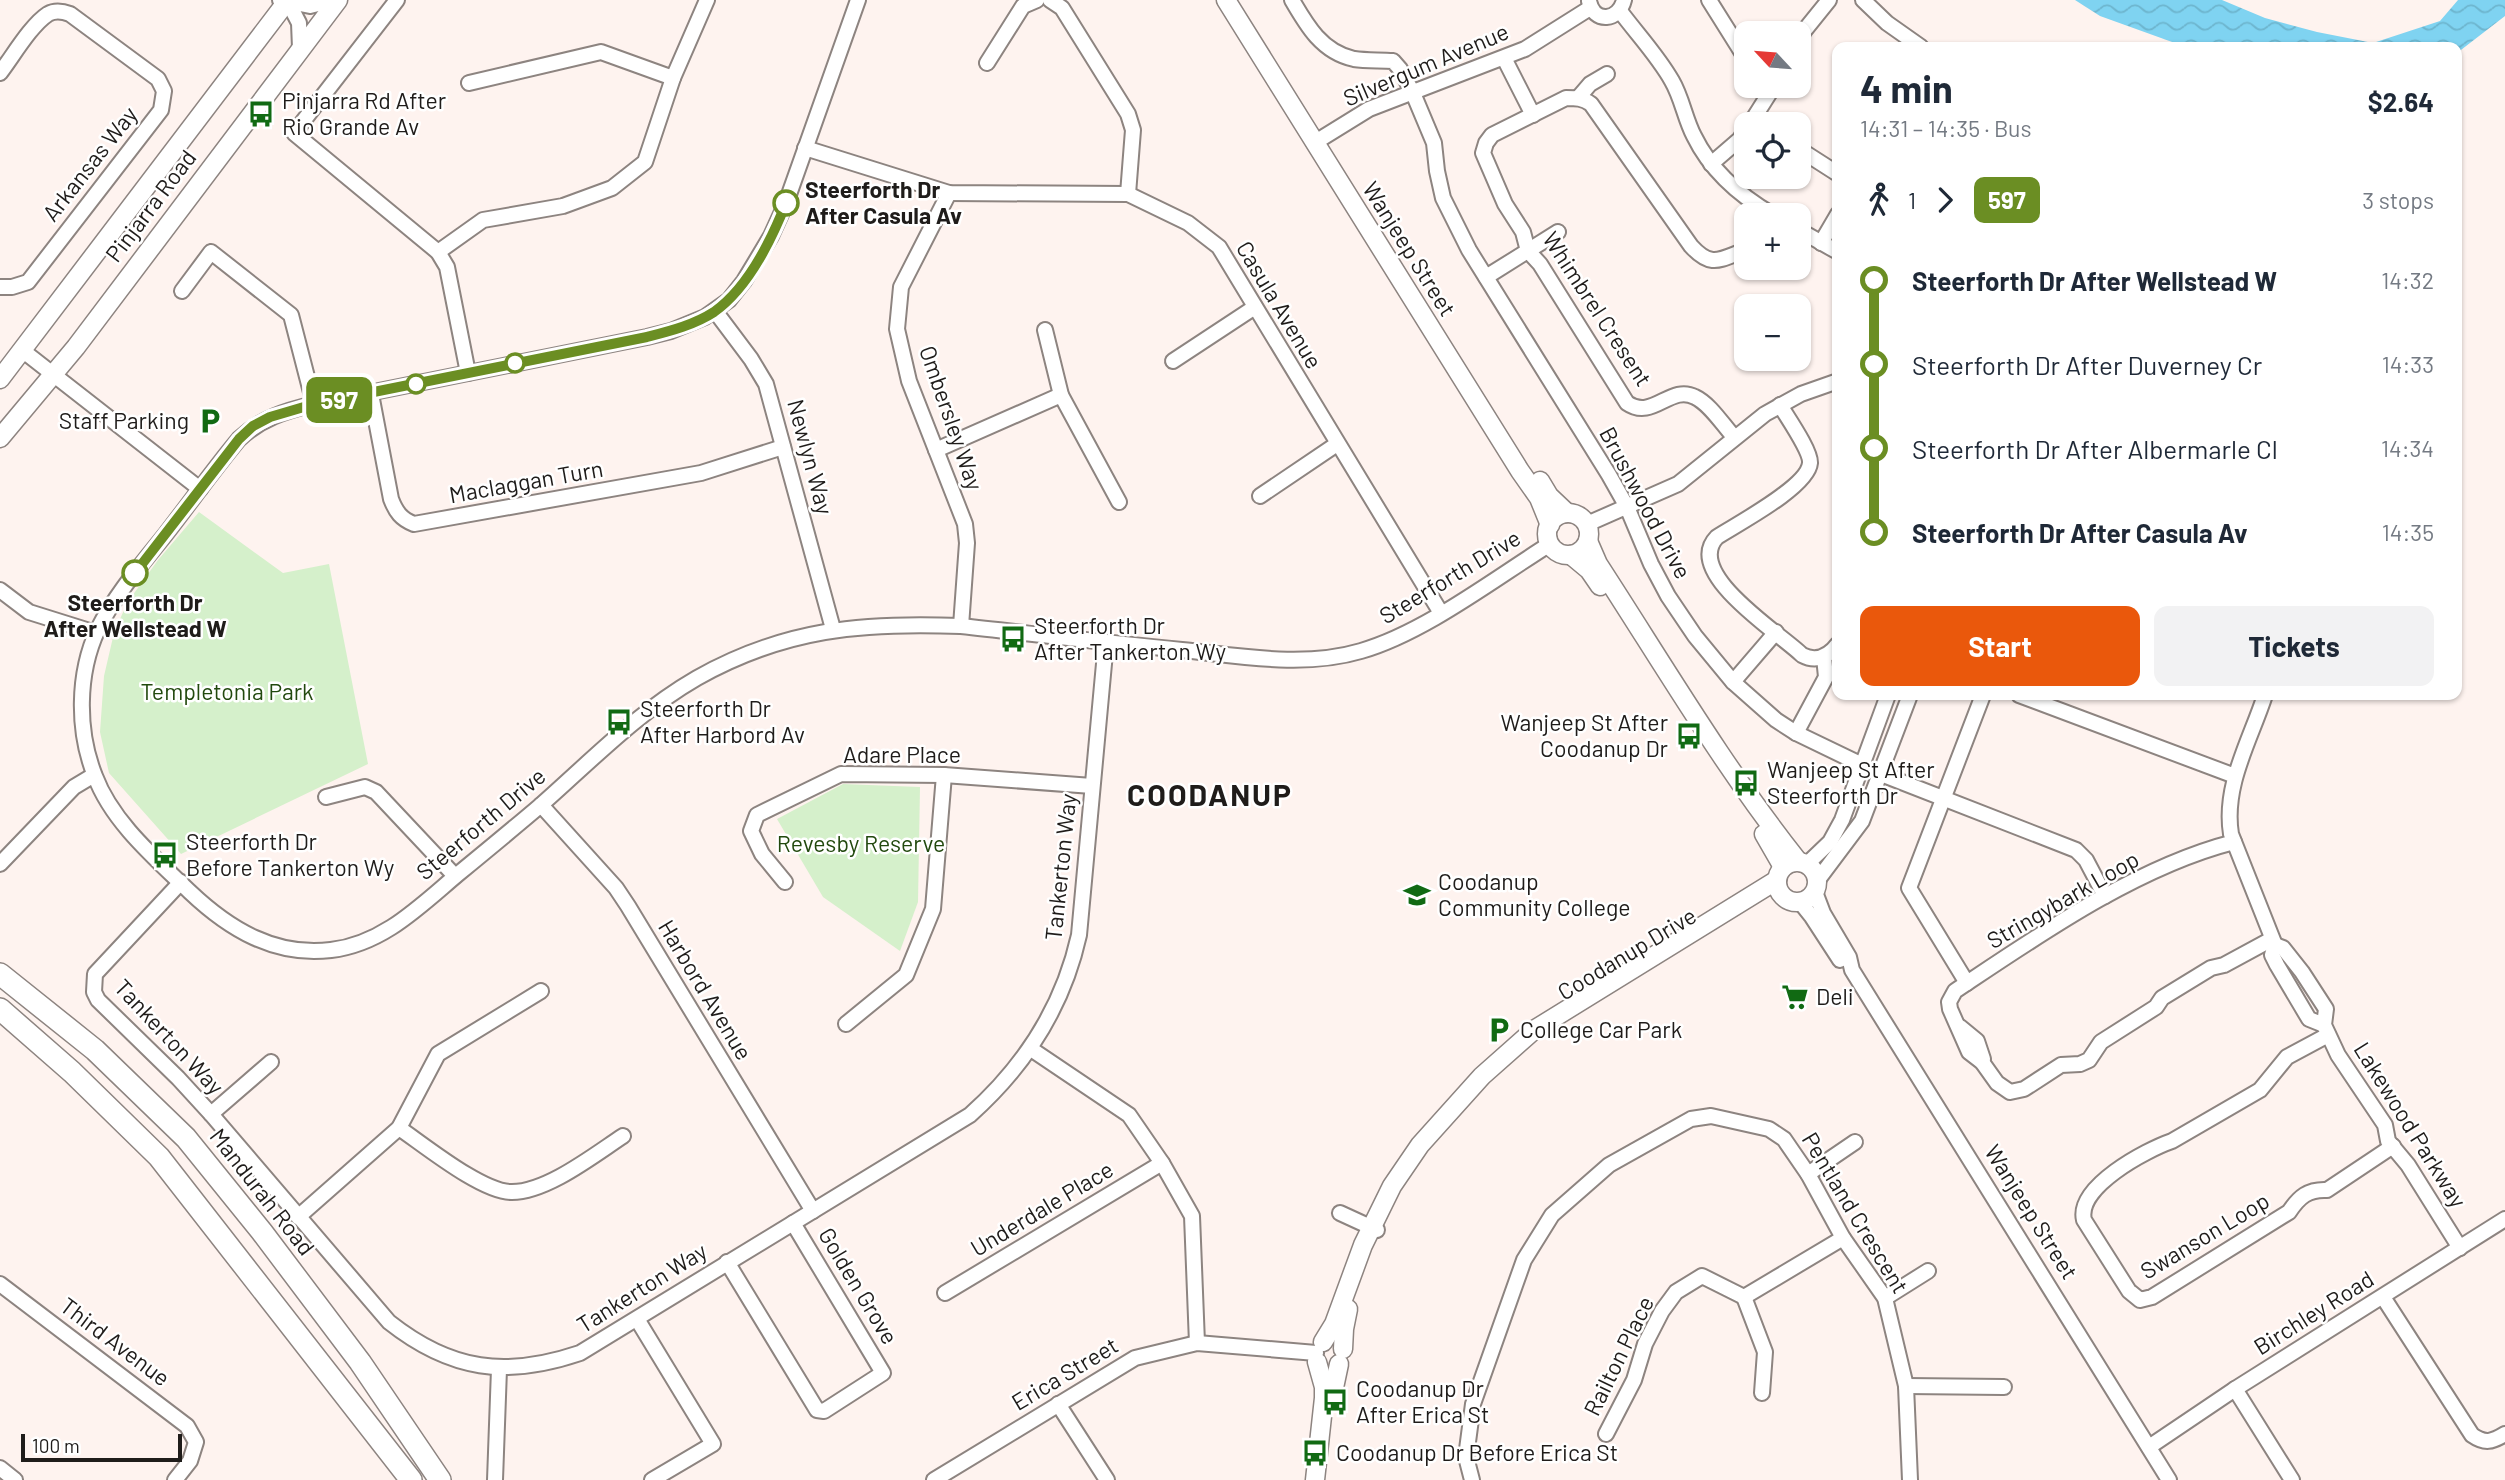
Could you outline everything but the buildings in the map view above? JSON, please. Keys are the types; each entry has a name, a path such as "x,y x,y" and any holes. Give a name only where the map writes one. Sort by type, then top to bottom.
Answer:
{"highway":[{"name":"Mandurah Road","path":"0,974 95,1050 186,1138 262,1232 360,1362 440,1480"},
{"path":"0,1009 72,1072 159,1157 411,1480"}],"main road":[{"name":"Pinjarra Road","path":"0,379 286,0"},
{"name":"Pinjarra Road","path":"0,438 54,374 336,0"},
{"name":"Wanjeep Street","path":"1226,0 1549,496 1567,513"},
{"name":"Wanjeep Street","path":"1240,0 1318,140 1539,498 1550,524"},
{"path":"1789,873 1590,570 1571,555 1559,552 1550,544 1550,524 1557,516 1567,513 1579,515 1588,532 1598,564 1748,794 1789,873 1788,900 1811,891 1813,868 1789,873"},
{"path":"1571,555 1582,550 1588,532"},
{"name":"Coodanup Drive","path":"1319,1352 1334,1324 1354,1264 1374,1229 1405,1178 1432,1141 1479,1088 1515,1055 1593,1002 1752,905 1789,873"},
{"name":"Coodanup Drive","path":"1322,1480 1332,1396 1347,1311 1374,1229"},
{"path":"1337,1342 1341,1357 1329,1368 1319,1352 1337,1342"},
{"path":"1315,1480 1324,1398 1319,1352"}],"street":[{"path":"286,0 310,6 336,0"},
{"path":"286,0 299,23 300,48"},
{"path":"397,0 294,133 439,252 447,267 468,373"},
{"path":"439,252 483,220 563,206 612,188 645,162 673,78 707,0"},
{"name":"Steerforth Drive","path":"858,0 786,203 771,236 736,292 715,311 695,322 659,334 314,404 277,414 253,426 239,439 116,599 96,633 86,671 82,705 83,736 94,775 115,813 181,882 226,923 254,938 286,948 334,950 368,940 401,922 541,805 621,732 672,693 722,665 756,650 833,629 884,625 961,626 1275,659 1337,657 1364,651 1395,638 1441,613 1550,544"},
{"path":"987,63 1023,6 1037,0"},
{"path":"1050,0 1062,8 1128,114 1133,130 1128,194"},
{"name":"Brushwood Drive","path":"1292,0 1319,41 1336,53 1355,59 1392,61 1400,69 1434,143 1443,198 1469,250 1627,507 1668,596 1695,636 1733,682 1796,733 1862,766 2076,850 2086,860 2105,896"},
{"path":"1709,0 1734,40"},
{"path":"1811,22 1829,0"},
{"path":"1863,0 1887,23 1914,42"},
{"path":"1590,4 1599,16 1611,17 1622,5 1673,82 1693,136 1711,164 1753,203"},
{"name":"Silvergum Avenue","path":"1318,140 1369,108 1525,49 1590,4"},
{"name":"Arkansas Way","path":"0,73 39,21 49,13 61,10 158,79 164,91 161,110 27,282 12,287 0,287"},
{"path":"469,83 601,52 673,78"},
{"path":"1504,58 1533,115"},
{"name":"Whimbrel Cresent","path":"1607,74 1590,84 1578,98 1566,98 1492,135 1483,153 1505,204 1522,232 1528,251 1540,264 1627,403 1636,409 1646,409 1677,395 1688,394 1699,398 1734,437"},
{"path":"1578,98 1591,104 1690,246 1702,259 1713,261 1734,254"},
{"path":"1711,164 1734,144"},
{"name":"Casula Avenue","path":"805,148 949,193 1128,194 1188,223 1219,247 1441,613"},
{"path":"1811,157 1832,170"},
{"name":"Ombersley Way","path":"949,193 901,286 897,329 909,381 965,524 967,543 961,626"},
{"path":"1821,243 1832,224"},
{"path":"1486,277 1558,232"},
{"path":"1811,237 1832,249"},
{"path":"182,291 211,252 291,316 314,404"},
{"path":"1173,361 1255,307"},
{"name":"Newlyn Way","path":"715,311 766,384 833,629"},
{"path":"1045,330 1061,395 1119,502"},
{"path":"22,350 200,489"},
{"path":"1588,532 1627,507 1678,484 1734,437 1780,405 1832,383"},
{"name":"Maclaggan Turn","path":"371,394 391,499 395,511 403,520 414,524 701,472 783,447"},
{"path":"936,450 1061,395"},
{"path":"1780,405 1809,456 1809,468 1784,494 1717,537 1712,542 1709,560 1736,602 1809,659 1824,657 1832,652"},
{"path":"1260,496 1337,444"},
{"path":"0,590 29,612 96,633"},
{"path":"1733,682 1776,632"},
{"name":"Tankerton Way","path":"181,882 95,974 94,992 106,1009 172,1072 211,1114 388,1322 410,1339 446,1357 499,1369 549,1363 580,1353 970,1115 1009,1078 1031,1049 1062,991 1079,935 1106,642"},
{"path":"1796,733 1826,677 1824,657"},
{"path":"1789,873 1830,842 1842,820 1886,700"},
{"path":"1811,891 1862,821 1908,700"},
{"path":"1967,983 1909,888 1981,700"},
{"path":"2032,700 2235,776"},
{"name":"Lakewood Parkway","path":"2263,700 2235,776 2229,825 2274,942 2272,955 2309,1019 2326,1030 2337,1055 2385,1125 2388,1141 2408,1165 2460,1248"},
{"name":"Adare Place","path":"785,882 762,854 751,831 757,815 841,774 944,775 1093,786"},
{"path":"0,863 74,787 94,775"},
{"path":"846,1024 906,975 933,909 944,775"},
{"path":"326,797 365,787 376,792 455,876"},
{"name":"Harbord Avenue","path":"541,805 628,906 813,1211"},
{"name":"Stringybark Loop","path":"2234,842 2127,883 2105,896 1955,991 1949,1002 1952,1013 1969,1052 1982,1062 1997,1083 2010,1092 2024,1089 2061,1065 2080,1064 2089,1060 2107,1038 2156,1007 2162,998 2211,968 2224,965 2274,942"},
{"name":"Wanjeep Street","path":"1811,891 1849,957 1852,970 2169,1480"},
{"path":"298,1217 399,1128 438,1054 541,991"},
{"name":"Swanson Loop","path":"2326,1030 2287,1057 2260,1090 2157,1147 2098,1185 2088,1196 2082,1213 2084,1220 2129,1291 2140,1300 2152,1297 2289,1212 2298,1198 2318,1189 2326,1190 2393,1146"},
{"path":"1031,1049 1129,1115 1162,1163 1192,1216 1197,1343"},
{"path":"211,1114 271,1062"},
{"name":"Pentland Crescent","path":"1472,1480 1466,1457 1473,1404 1524,1260 1552,1215 1609,1165 1691,1119 1711,1115 1769,1129 1784,1139 1808,1174 1843,1238 1885,1298 1906,1386 1910,1480"},
{"path":"399,1128 477,1182 511,1193 552,1182 622,1136"},
{"path":"1808,1174 1855,1142"},
{"name":"Underdale Place","path":"946,1293 1162,1163"},
{"path":"1340,1213 1374,1229"},
{"name":"Birchley Road","path":"2149,1447 2235,1389 2505,1219"},
{"name":"Golden Grove","path":"727,1262 817,1410 824,1411 883,1373 793,1223"},
{"path":"1762,1393 1765,1352 1744,1297 1843,1238"},
{"path":"1885,1298 1927,1271"},
{"name":"Railton Place","path":"1606,1434 1634,1380 1653,1325 1676,1292 1702,1276 1744,1297"},
{"name":"Third Avenue","path":"0,1284 187,1426 196,1442 190,1461 175,1480"},
{"path":"2383,1297 2466,1428 2480,1441 2490,1442 2501,1437"},
{"path":"637,1319 713,1444 652,1480"},
{"name":"Erica Street","path":"934,1480 1135,1358 1197,1343 1319,1352"},
{"path":"495,1480 499,1369"},
{"path":"1906,1386 2004,1387"},
{"path":"2235,1389 2292,1480"},
{"path":"1058,1404 1107,1480"},
{"path":"0,1468 15,1480"}],"green space":[{"name":"Templetonia Park","path":"199,512 283,573 329,564 368,764 181,854 109,773 100,732 104,676 114,633 127,603 158,560"},
{"name":"Revesby Reserve","path":"843,784 920,787 918,902 900,951 823,897 777,819"}],"water":[{"path":"2075,0 2222,0 2265,18 2368,42 2172,42 2100,16"},
{"path":"2458,0 2505,0 2505,16 2462,49 2462,42 2376,42 2440,21"}],"bus line":[{"name":"597","path":"135,573 239,439 262,420 314,404 647,337 695,322 715,311 736,292 771,236 786,203"}],"place":[{"name":"Pinjarra Rd After Rio Grande Av","path":"261,114"},
{"name":"Steerforth Dr After Casula Av","path":"786,203"},
{"name":"Staff Parking","path":"210,421"},
{"name":"Steerforth Dr After Wellstead W","path":"135,573"},
{"name":"Steerforth Dr After Tankerton Wy","path":"1013,639"},
{"name":"Steerforth Dr After Harbord Av","path":"619,722"},
{"name":"Wanjeep St After Coodanup Dr","path":"1689,736"},
{"name":"Wanjeep St After Steerforth Dr","path":"1746,783"},
{"name":"Steerforth Dr Before Tankerton Wy","path":"165,855"},
{"name":"Coodanup Community College","path":"1417,895"},
{"name":"Deli","path":"1795,997"},
{"name":"College Car Park","path":"1499,1030"},
{"name":"Coodanup Dr After Erica St","path":"1335,1402"},
{"name":"Coodanup Dr Before Erica St","path":"1315,1453"}],"district":[{"name":"COODANUP","path":"1210,796"}]}
